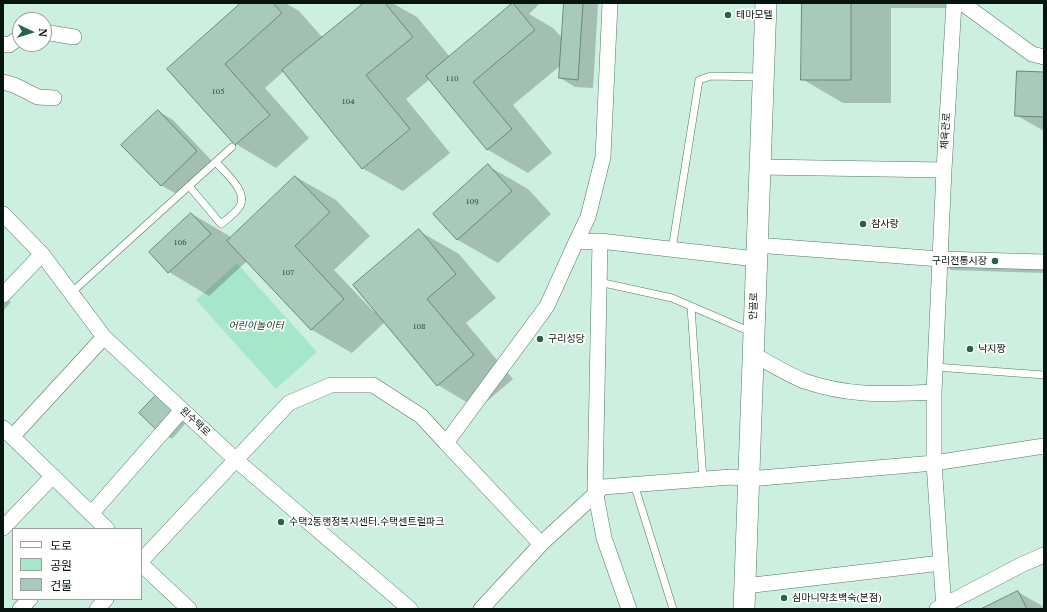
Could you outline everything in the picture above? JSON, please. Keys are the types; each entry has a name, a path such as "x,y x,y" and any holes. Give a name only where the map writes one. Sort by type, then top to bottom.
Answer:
{"street":[{"path":"446,443 546,306 588,217 603,157 610,3"},
{"name":"안골로","path":"744,609 766,3"},
{"name":"체육관로","path":"942,608 941,562 934,463 934,392 944,170 954,3"},
{"path":"962,3 1032,54 1044,57"},
{"path":"52,33 74,37"},
{"path":"3,82 14,85 38,97 54,98"},
{"path":"759,167 944,170"},
{"name":"원수택로","path":"3,214 42,254 104,337 236,460 410,609"},
{"path":"576,242 600,241 672,249 1044,262"},
{"path":"600,241 596,494 604,538 628,609"},
{"path":"3,295 42,254"},
{"path":"103,528 91,514 8,432 104,337"},
{"path":"753,354 803,380 847,392 882,394 934,392"},
{"path":"142,562 289,402 331,385 373,385 421,416 541,544"},
{"path":"91,514 182,410"},
{"path":"481,609 541,544 603,487 676,480 703,480 731,477 748,479 934,463 1044,446"},
{"path":"3,528 53,476"},
{"path":"942,608 1024,564 1044,556"},
{"path":"745,586 941,562"},
{"path":"142,564 189,609"},
{"path":"20,609 29,600"},
{"path":"97,609 105,600"}],"lane":[{"path":"672,249 700,80 711,76 763,77"},
{"path":"71,293 232,147"},
{"path":"189,186 222,224 237,210 241,201 240,192 216,162"},
{"path":"599,282 672,298 754,333"},
{"path":"691,307 703,480"},
{"path":"935,367 1044,375"},
{"path":"634,484 672,609"}],"green space":[{"name":"어린이놀이터","path":"237,263 317,352 276,389 196,300"}],"building":[{"path":"241,3 273,3 282,13 225,64 270,115 235,145 167,69"},
{"path":"364,3 385,3 413,37 366,75 410,129 362,169 282,70"},
{"path":"513,3 535,30 473,82 512,129 487,150 426,76"},
{"path":"564,3 583,3 578,80 559,78"},
{"path":"802,3 851,3 851,80 801,80"},
{"path":"1017,71 1044,72 1044,117 1015,116"},
{"path":"158,110 197,151 161,186 121,145"},
{"path":"488,164 512,191 457,240 433,214"},
{"path":"295,176 330,212 295,246 344,299 311,330 227,241"},
{"path":"191,213 211,234 168,273 149,252"},
{"path":"419,229 456,274 427,299 474,355 437,386 353,285"},
{"path":"161,390 182,410 161,434 139,413"},
{"path":"1018,591 1027,609 981,609"}],"place":[{"name":"테마모텔","path":"728,15"},
{"name":"참사랑","path":"863,224"},
{"name":"구리전통시장","path":"995,261"},
{"name":"구리성당","path":"540,339"},
{"name":"낙지짱","path":"970,349"},
{"name":"수택2동행정복지센터.수택센트럴파크","path":"281,522"},
{"name":"심마니약초백숙(본점)","path":"784,598"}]}
